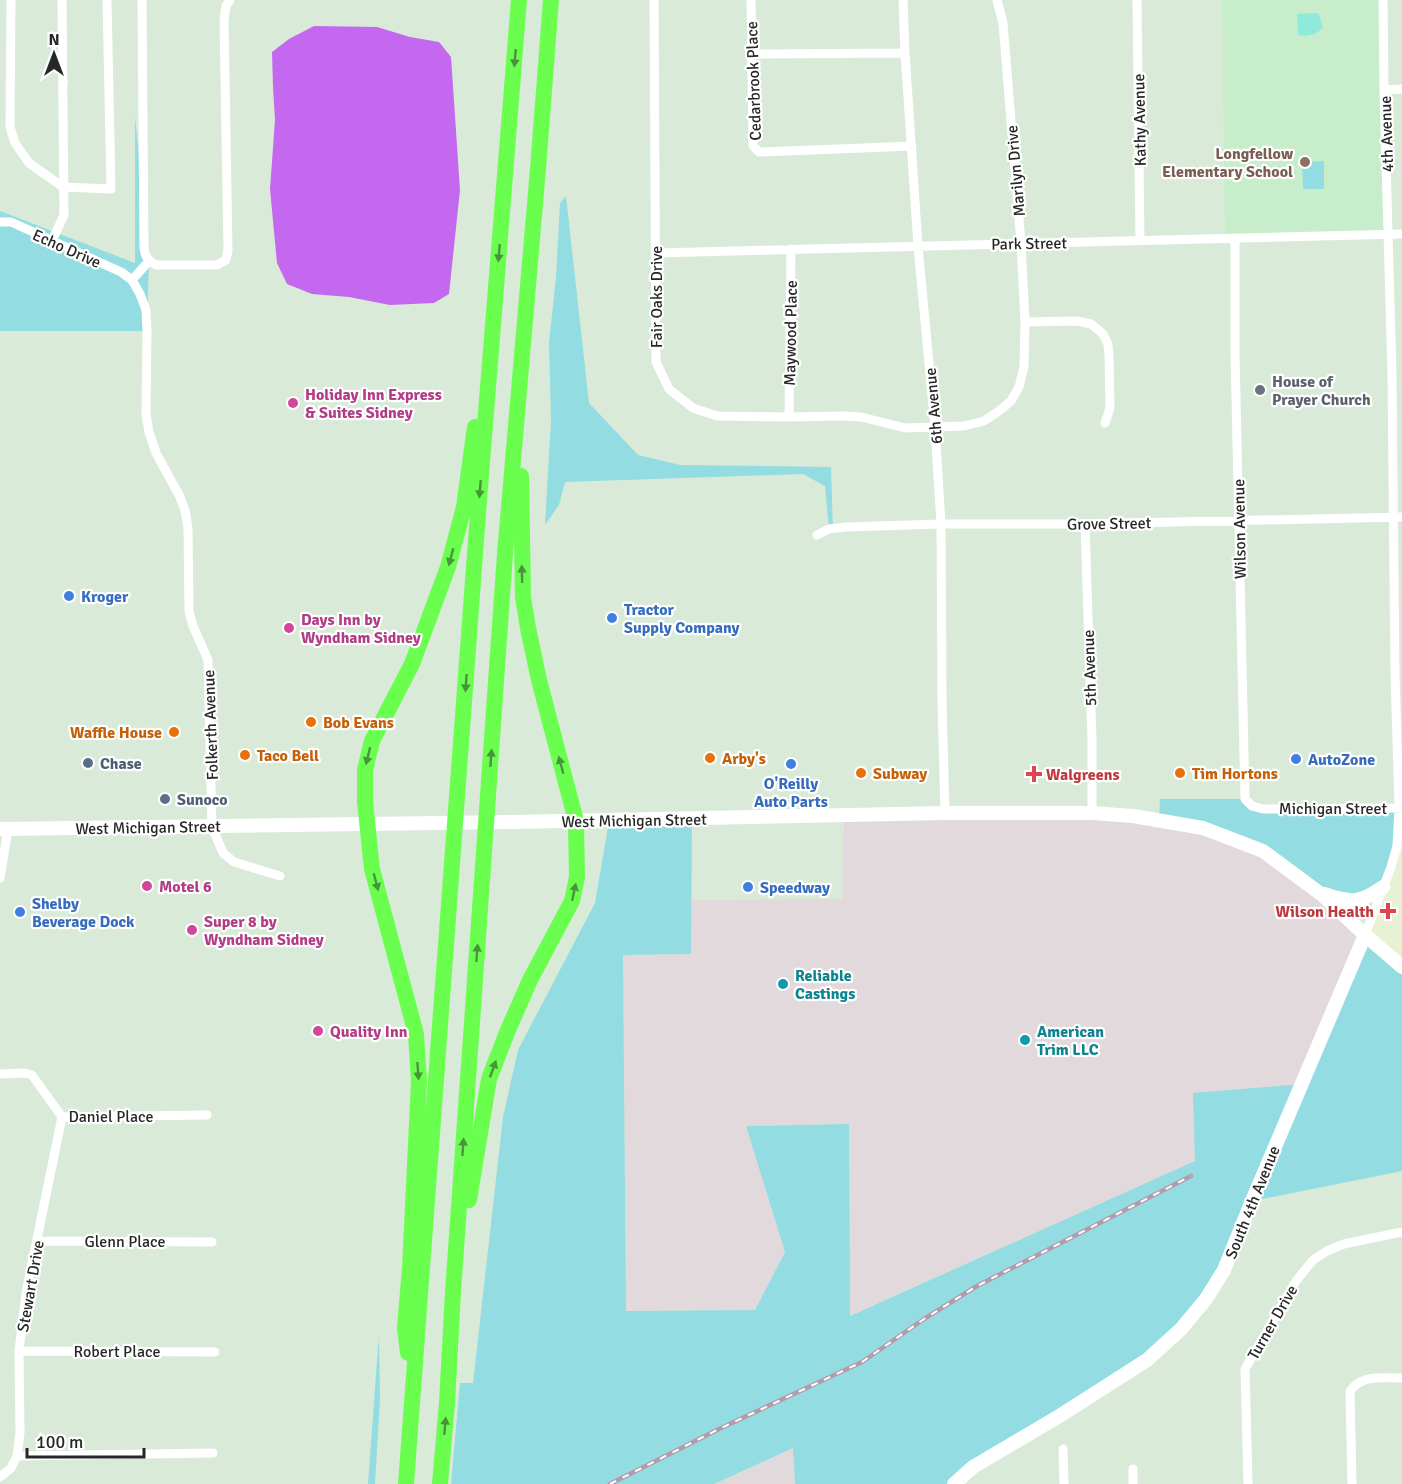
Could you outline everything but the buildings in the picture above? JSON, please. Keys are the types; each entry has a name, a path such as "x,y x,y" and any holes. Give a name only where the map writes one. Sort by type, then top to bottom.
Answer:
{"highway":[{"path":"406,1484 519,0"},
{"path":"440,1484 504,566 551,0"},
{"path":"412,1397 405,1328 419,1082 416,1034 372,869 367,824 365,770 372,741 412,664 448,567 464,507 475,428 493,335"},
{"path":"453,1292 489,1079 530,980 572,901 577,877 576,821 539,680 523,597 520,378"}],"main road":[{"name":"West Michigan Street","path":"4,829 422,824 945,813 1092,813 1133,816 1203,828 1263,851 1321,894 1402,967"},
{"path":"1321,894 1343,900 1358,900 1371,896 1383,887"},
{"name":"South 4th Avenue","path":"954,1484 973,1467 1146,1360 1181,1329 1206,1299 1224,1270 1365,935"}],"street":[{"path":"11,0 5,106 15,143 29,163 63,187 111,189 106,0"},
{"path":"52,241 64,215 62,0"},
{"path":"142,0 144,248 145,256 156,265 217,264 226,260 228,250 224,20 226,6 230,0"},
{"name":"Fair Oaks Drive","path":"654,0 656,362 669,389 693,408 717,416 844,416 861,417 904,428 935,427"},
{"name":"Cedarbrook Place","path":"751,0 753,146 759,152 912,146"},
{"name":"6th Avenue","path":"903,0 918,246 935,427 941,524 945,813"},
{"name":"Marilyn Drive","path":"935,427 964,426 984,421 1011,401 1019,387 1024,368 1025,322 1021,243 1003,23 997,0"},
{"name":"Kathy Avenue","path":"1137,0 1140,240"},
{"name":"4th Avenue","path":"1383,0 1389,234 1397,376 1398,517 1395,673 1400,808"},
{"path":"751,54 905,53"},
{"path":"1384,90 1402,89"},
{"name":"Echo Drive","path":"0,222 11,222 121,272 132,280"},
{"name":"Park Street","path":"656,253 1402,234"},
{"name":"Wilson Avenue","path":"1234,238 1245,799 1252,806 1263,808"},
{"name":"Maywood Place","path":"789,417 791,249"},
{"path":"132,280 149,261"},
{"name":"Folkerth Avenue","path":"132,280 146,310 146,415 149,432 156,453 185,510 188,528 189,612 193,627 208,660 212,827"},
{"path":"1025,322 1077,321 1091,324 1102,334 1108,344 1109,357 1110,408 1105,423"},
{"name":"Grove Street","path":"817,535 829,529 846,527 941,524 1085,524 1398,517"},
{"name":"5th Avenue","path":"1085,524 1092,813"},
{"name":"Michigan Street","path":"1263,808 1400,808"},
{"name":"South 4th Avenue","path":"1365,935 1397,846 1400,808"},
{"path":"212,827 223,853 234,862 280,876"},
{"path":"0,878 4,829"},
{"name":"Daniel Place","path":"0,1074 32,1075 62,1117 207,1115"},
{"name":"Stewart Drive","path":"17,1456 20,1433 19,1351 26,1293 62,1117"},
{"name":"Turner Drive","path":"1248,1484 1245,1369 1296,1281 1313,1260 1327,1251 1344,1244 1402,1232"},
{"name":"Glenn Place","path":"37,1241 212,1242"},
{"name":"Robert Place","path":"19,1351 215,1352"},
{"path":"1352,1484 1350,1392 1355,1384 1370,1379 1402,1378"},
{"path":"1063,1449 1064,1484"},
{"path":"0,1477 11,1468 17,1456 213,1453"},
{"path":"1133,1469 1133,1484"}],"shaded area":[{"name":"Longfellow Elementary School","path":"1222,0 1384,0 1389,234 1225,238"},
{"path":"1318,13 1323,27 1321,30 1312,35 1298,35 1297,14"},
{"path":"314,26 377,27 410,37 439,42 451,57 460,190 449,294 434,303 390,305 349,297 312,294 287,284 277,263 270,189 275,120 272,52 289,39"},
{"path":"135,116 149,261 147,331 0,331 0,211 135,263"},
{"path":"1324,161 1324,189 1303,189 1302,162"},
{"path":"566,196 589,403 638,455 680,465 831,467 833,529 829,529 825,486 803,474 565,482 559,505 545,525 551,420 549,343 556,277 560,203"},
{"path":"1160,799 1245,799 1252,806 1399,808 1397,846 1383,887 1343,900 1263,851 1159,820"},
{"name":"Wilson Health","path":"1402,808 1402,967 1365,935"},
{"path":"844,816 1133,816 1263,851 1365,935 1302,1084 1196,1161 849,1316 849,1124 746,1126 785,1252 755,1310 626,1311 623,955 691,954 691,900 842,899"},
{"path":"692,819 691,954 623,955 626,1311 755,1310 785,1252 746,1126 849,1124 850,1316 1195,1161 1193,1093 1302,1084 1365,935 1402,967 1402,1171 1252,1201 1224,1270 1181,1329 954,1484 795,1484 793,1448 714,1484 451,1484 460,1383 473,1383 503,1117 518,1050 595,903 609,821"},
{"path":"379,1334 380,1399 375,1484 368,1484"},
{"path":"794,1448 795,1484 714,1484"}],"railway":[{"path":"610,1484 719,1429 862,1362 977,1286 1191,1176"}],"place":[{"name":"Longfellow Elementary School","path":"1305,162"},
{"name":"House of Prayer Church","path":"1260,390"},
{"name":"Holiday Inn Express & Suites Sidney","path":"293,403"},
{"name":"Kroger","path":"69,596"},
{"name":"Tractor Supply Company","path":"612,618"},
{"name":"Days Inn by Wyndham Sidney","path":"289,628"},
{"name":"Bob Evans","path":"311,722"},
{"name":"Waffle House","path":"174,732"},
{"name":"Taco Bell","path":"245,755"},
{"name":"Arby's","path":"710,758"},
{"name":"AutoZone","path":"1296,759"},
{"name":"Chase","path":"88,763"},
{"name":"O'Reilly Auto Parts","path":"791,764"},
{"name":"Subway","path":"861,773"},
{"name":"Tim Hortons","path":"1180,773"},
{"name":"Walgreens","path":"1034,774"},
{"name":"Sunoco","path":"165,799"},
{"name":"Motel 6","path":"147,886"},
{"name":"Speedway","path":"748,887"},
{"name":"Wilson Health","path":"1388,911"},
{"name":"Shelby Beverage Dock","path":"20,912"},
{"name":"Super 8 by Wyndham Sidney","path":"192,930"},
{"name":"Reliable Castings","path":"783,984"},
{"name":"Quality Inn","path":"318,1031"},
{"name":"American Trim LLC","path":"1025,1040"}]}
